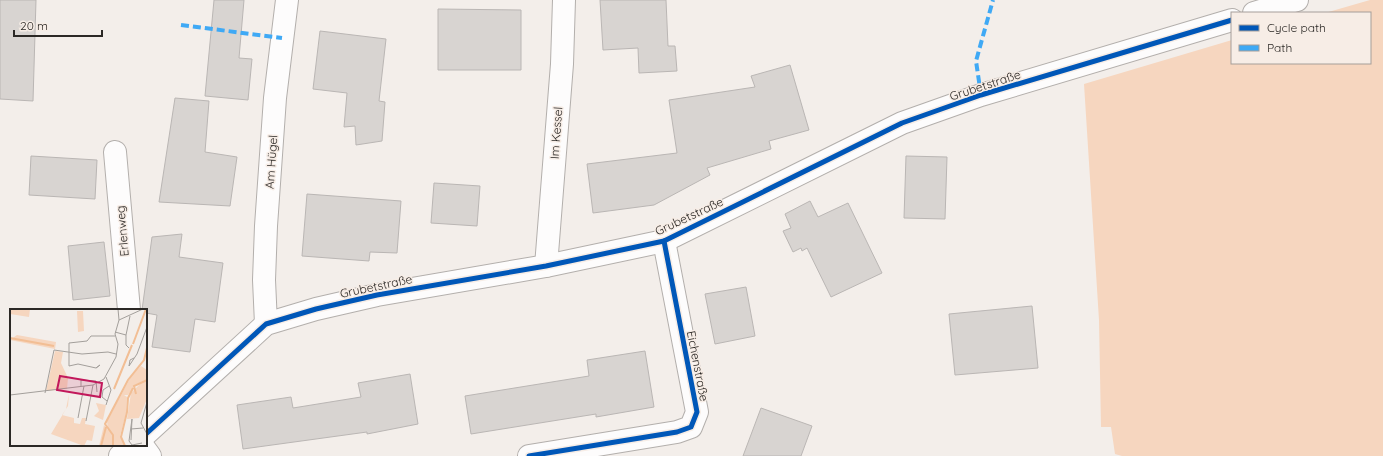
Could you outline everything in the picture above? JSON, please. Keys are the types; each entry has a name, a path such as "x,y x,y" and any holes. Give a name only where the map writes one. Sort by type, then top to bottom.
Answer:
{"street":[{"name":"Am Hügel","path":"266,324 264,280 266,226 275,98 287,0"},
{"name":"Im Kessel","path":"546,266 562,64 564,0"},
{"path":"1257,12 1297,0"},
{"name":"Grubetstraße","path":"147,433 266,324 316,309 377,295 546,266 664,241 902,123 981,96 1231,20"},
{"name":"Erlenweg","path":"115,152 129,309"},
{"name":"Eichenstraße","path":"529,456 677,432 691,427 696,412 664,241"},
{"path":"120,456 132,446"},
{"path":"143,446 150,456"}],"shaded area":[{"path":"1370,0 1383,0 1383,456 1122,456 1115,454 1111,427 1101,427 1099,320 1084,84 1231,40 1231,64 1371,64 1371,12 1328,12"}],"building":[{"path":"0,0 36,0 33,101 0,99"},
{"path":"214,0 244,0 239,58 252,59 248,100 205,96"},
{"path":"600,0 666,0 668,46 675,46 677,71 639,73 638,48 603,50"},
{"path":"438,9 521,10 521,70 438,70"},
{"path":"320,31 386,39 379,101 385,102 382,141 356,145 355,126 344,127 347,93 313,89"},
{"path":"790,65 809,130 769,141 771,149 707,168 710,175 654,205 593,213 587,164 677,153 669,100 755,87 751,76"},
{"path":"175,98 209,101 205,152 237,157 230,206 159,202"},
{"path":"31,156 97,160 95,199 29,195"},
{"path":"906,156 947,157 945,219 904,218"},
{"path":"434,183 480,186 477,226 431,223"},
{"path":"307,194 401,201 397,253 370,252 369,261 302,256"},
{"path":"810,201 818,217 848,203 882,273 831,297 807,248 802,251 801,248 793,252 783,231 791,228 785,214"},
{"path":"182,234 179,257 223,263 215,322 195,319 190,352 152,347 157,315 147,313 147,309 142,309 152,237"},
{"path":"104,242 110,296 73,300 68,246"},
{"path":"746,287 755,336 715,344 705,294"},
{"path":"1032,306 1038,368 955,375 949,314"},
{"path":"645,351 654,407 596,417 596,414 471,434 465,396 589,376 587,360"},
{"path":"410,374 418,424 367,434 367,432 243,449 237,405 291,397 293,408 361,397 358,383"},
{"path":"761,408 812,426 801,456 743,456"}],"marked path":[{"path":"981,95 976,61 993,0"},
{"path":"181,25 282,38"}],"cycle path":[{"path":"147,433 266,324 316,309 377,295 546,266 664,241 902,123 981,95 1231,20"},
{"path":"529,456 677,432 691,427 697,412 664,241"}]}
